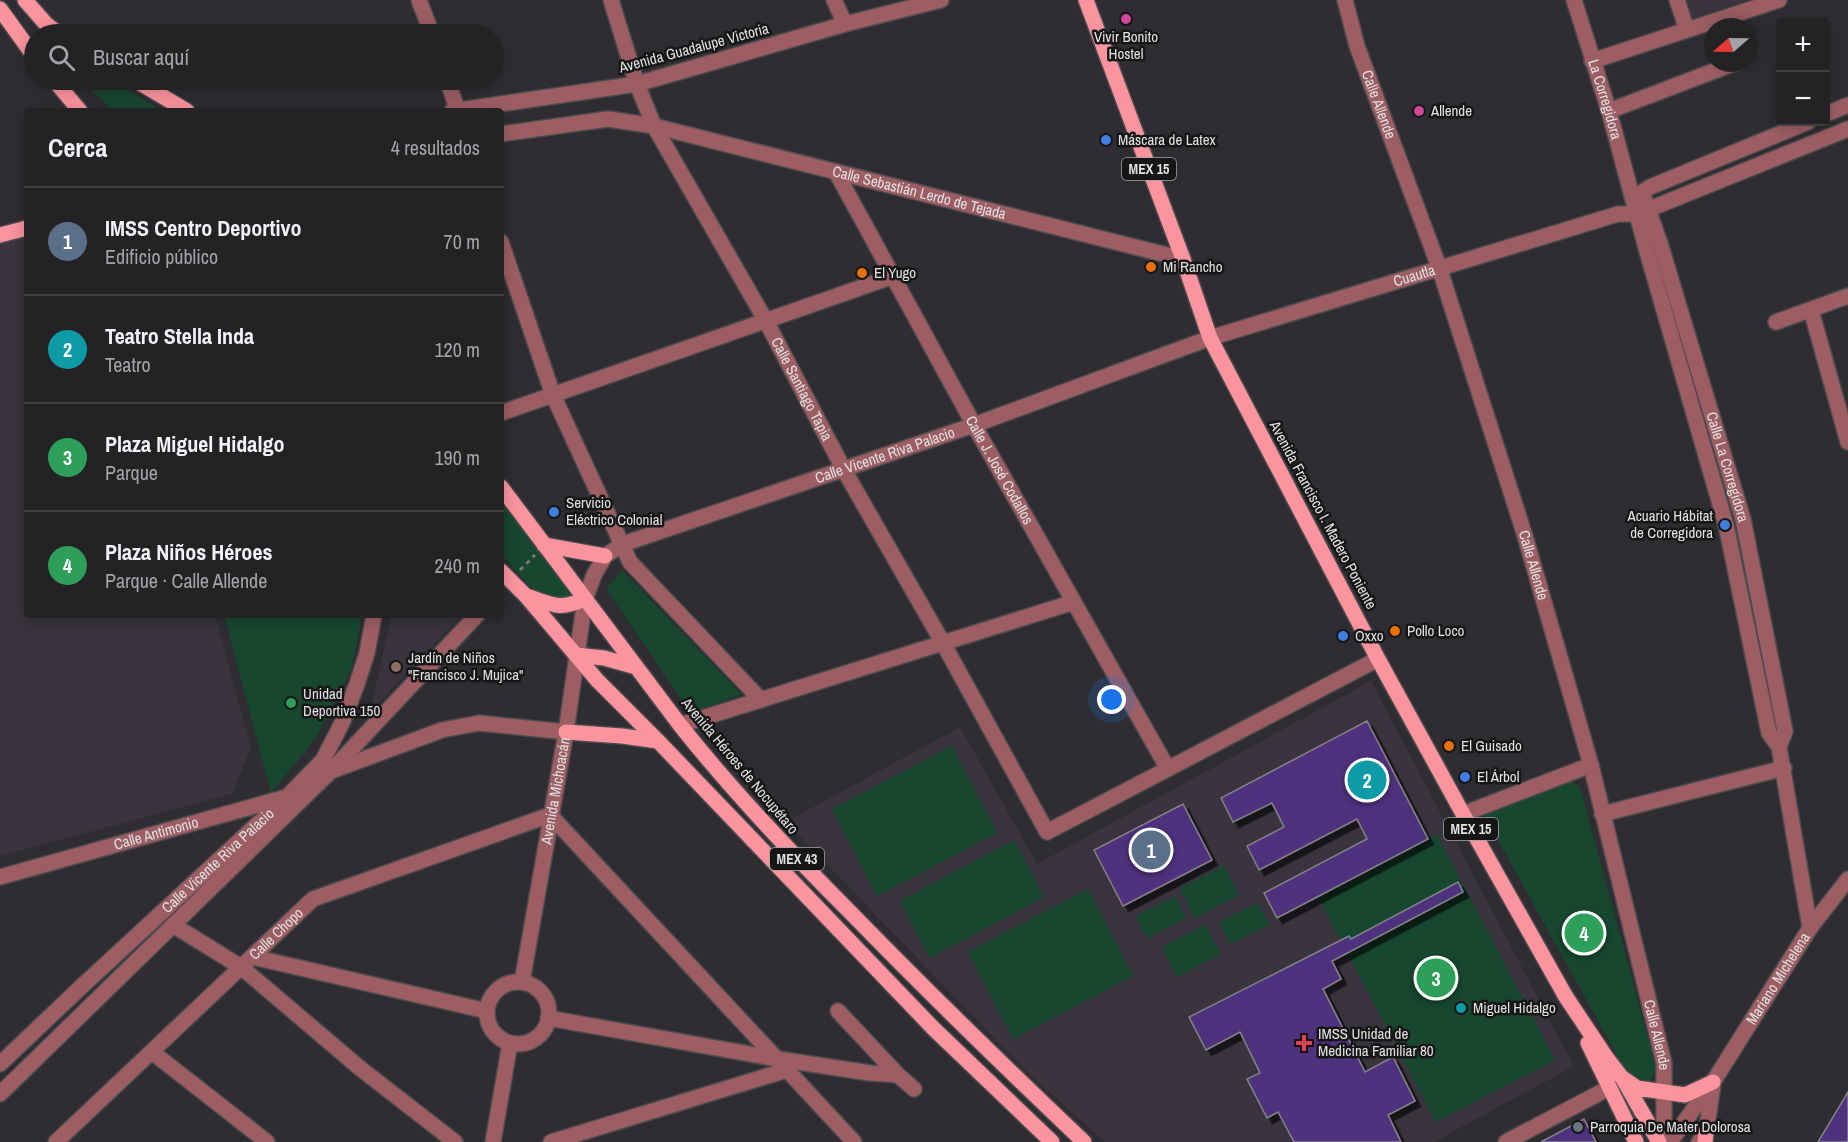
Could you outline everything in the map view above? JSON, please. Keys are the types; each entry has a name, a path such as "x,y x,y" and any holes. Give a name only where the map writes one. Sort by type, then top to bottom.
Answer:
{"main road":[{"path":"25,0 46,24"},
{"name":"Avenida Francisco I. Madero Poniente","path":"1086,0 1183,259 1210,338 1378,659 1463,814 1566,997 1623,1079 1661,1142"},
{"path":"0,9 24,42"},
{"path":"62,90 77,108"},
{"path":"152,90 182,108"},
{"path":"0,235 24,229"},
{"name":"Avenida Héroes de Nocupétaro","path":"504,491 680,725 779,840 938,1002 1084,1142"},
{"path":"544,545 605,556"},
{"name":"MEX 43","path":"506,575 597,680 933,1028 1052,1142"},
{"path":"526,596 560,607 570,606 585,599"},
{"path":"576,655 604,658 636,667"},
{"path":"566,732 658,741"},
{"name":"MEX 15","path":"1566,997 1636,1142"},
{"path":"1623,1079 1637,1088 1685,1095 1713,1082"}],"street":[{"path":"420,0 428,24"},
{"name":"Calle Santiago Tapia","path":"611,0 637,84 654,126 766,321 844,470 1047,832 1168,769"},
{"path":"834,0 845,24"},
{"name":"Avenida Guadalupe Victoria","path":"476,108 637,84 845,24 941,0"},
{"name":"Calle Allende","path":"1345,0 1357,46 1439,267 1525,536 1591,765 1664,1063 1661,1142"},
{"name":"La Corregidora","path":"1574,0 1637,195"},
{"path":"1677,0 1687,30"},
{"path":"1593,61 1779,0"},
{"path":"1609,111 1711,72"},
{"path":"450,90 455,108"},
{"path":"1830,112 1848,105"},
{"path":"504,134 608,119 654,126"},
{"name":"Calle Sebastián Lerdo de Tejada","path":"654,126 1183,259"},
{"path":"1618,214 1637,195 1661,183 1798,126"},
{"name":"Cuautla","path":"1210,338 1618,214 1642,212 1848,129"},
{"name":"Calle J. José Codallos","path":"836,172 974,425 1168,769"},
{"name":"Calle La Corregidora","path":"1637,195 1642,212 1660,243 1743,519 1785,731 1779,747 1810,928"},
{"path":"504,251 553,394 630,562 761,700"},
{"path":"504,412 894,276"},
{"path":"1776,322 1848,297"},
{"path":"1811,310 1848,442"},
{"name":"Calle Vicente Riva Palacio","path":"585,599 594,575 605,556 623,544 974,425 1210,338"},
{"name":"Avenida Michoacán","path":"522,982 566,732 585,599"},
{"path":"680,725 1074,602"},
{"name":"Calle Vicente Riva Palacio","path":"0,1064 288,796 323,760 342,723 367,653 373,618"},
{"path":"0,1094 331,771 474,618"},
{"path":"1168,769 1378,659"},
{"path":"331,771 442,730 479,723 566,732"},
{"path":"1463,814 1591,765"},
{"path":"1602,814 1784,768"},
{"name":"Calle Antimonio","path":"0,877 312,790"},
{"path":"550,814 854,1142"},
{"name":"Calle Chopo","path":"56,1142 313,899 550,814"},
{"name":"Mariano Michelena","path":"1670,1142 1713,1082 1810,928 1848,879"},
{"path":"173,925 247,962 487,1011"},
{"path":"247,962 361,1069 455,1142"},
{"path":"512,982 522,982 540,991 546,999 549,1018 539,1036 521,1044 510,1043 501,1039 493,1031 488,1022 487,1011 489,1001 502,986 512,982"},
{"path":"838,1011 914,1089"},
{"path":"549,1018 782,1065 898,1075"},
{"path":"493,1142 510,1043"},
{"path":"152,1052 267,1142"},
{"path":"551,1142 782,1065"},
{"name":"Mariano Michelena","path":"1703,1139 1713,1082"},
{"path":"1506,1142 1609,1088"}],"path":[{"path":"506,575 544,545"}],"shaded area":[{"path":"1685,0 1748,0 1692,20"},
{"path":"24,235 24,618 216,618 251,748 232,794 0,856 0,241"},
{"name":"Jardín de Niños \"Francisco J. Mujica\"","path":"390,618 459,618 370,712"},
{"path":"1371,681 1574,1066 1434,1142 1105,1142 1026,1071 786,822 960,727 1037,864"}],"green space":[{"path":"92,90 128,90 157,108 109,108"},
{"path":"504,504 575,594 571,601 557,601 532,588 504,557"},
{"path":"622,570 741,694 691,713 606,589"},
{"name":"Unidad Deportiva 150","path":"225,618 360,618 352,668 316,738 271,793"},
{"path":"952,746 997,833 877,896 832,809"},
{"path":"1569,780 1580,787 1655,1064 1653,1075 1648,1080 1640,1081 1629,1077 1483,813"},
{"path":"1437,835 1555,1060 1436,1122 1318,897"},
{"path":"1014,840 1044,897 930,958 900,901"},
{"path":"1224,866 1239,895 1195,918 1180,888"},
{"path":"1088,889 1133,976 1013,1039 968,952"},
{"path":"1175,896 1186,918 1147,938 1136,916"},
{"path":"1258,903 1269,925 1230,944 1219,922"},
{"path":"1206,925 1220,954 1177,977 1162,947"}],"building":[{"path":"1367,721 1428,839 1277,918 1264,893 1367,839 1357,819 1259,870 1247,846 1284,827 1272,803 1233,822 1221,798"},
{"path":"1183,804 1212,860 1123,906 1094,850"},
{"name":"IMSS Unidad de Medicina Familiar 80","path":"1458,882 1463,892 1332,961 1341,979 1323,989 1365,1072 1393,1057 1415,1101 1388,1115 1401,1142 1294,1142 1278,1112 1267,1118 1247,1079 1260,1073 1240,1032 1206,1050 1189,1017 1349,936 1351,939"},
{"path":"1848,1092 1848,1142 1818,1142"},
{"name":"Parroquia De Mater Dolorosa","path":"1584,1119 1596,1142 1541,1142"}],"place":[{"name":"Vivir Bonito Hostel","path":"1126,19"},
{"name":"Allende","path":"1419,111"},
{"name":"Máscara de Latex","path":"1106,140"},
{"name":"Mi Rancho","path":"1151,267"},
{"name":"El Yugo","path":"862,273"},
{"name":"Servicio Eléctrico Colonial","path":"554,512"},
{"name":"Acuario Hábitat de Corregidora","path":"1725,525"},
{"name":"Pollo Loco","path":"1395,631"},
{"name":"Oxxo","path":"1343,636"},
{"name":"Jardín de Niños \"Francisco J. Mujica\"","path":"396,667"},
{"name":"Unidad Deportiva 150","path":"291,703"},
{"name":"El Guisado","path":"1449,746"},
{"name":"El Árbol","path":"1465,777"},
{"name":"Teatro Stella Inda","path":"1367,780"},
{"name":"IMSS Centro Deportivo","path":"1151,850"},
{"name":"Plaza Niños Héroes","path":"1584,933"},
{"name":"Plaza Miguel Hidalgo","path":"1436,978"},
{"name":"Miguel Hidalgo","path":"1461,1008"},
{"name":"IMSS Unidad de Medicina Familiar 80","path":"1304,1043"},
{"name":"Parroquia De Mater Dolorosa","path":"1578,1127"}]}
